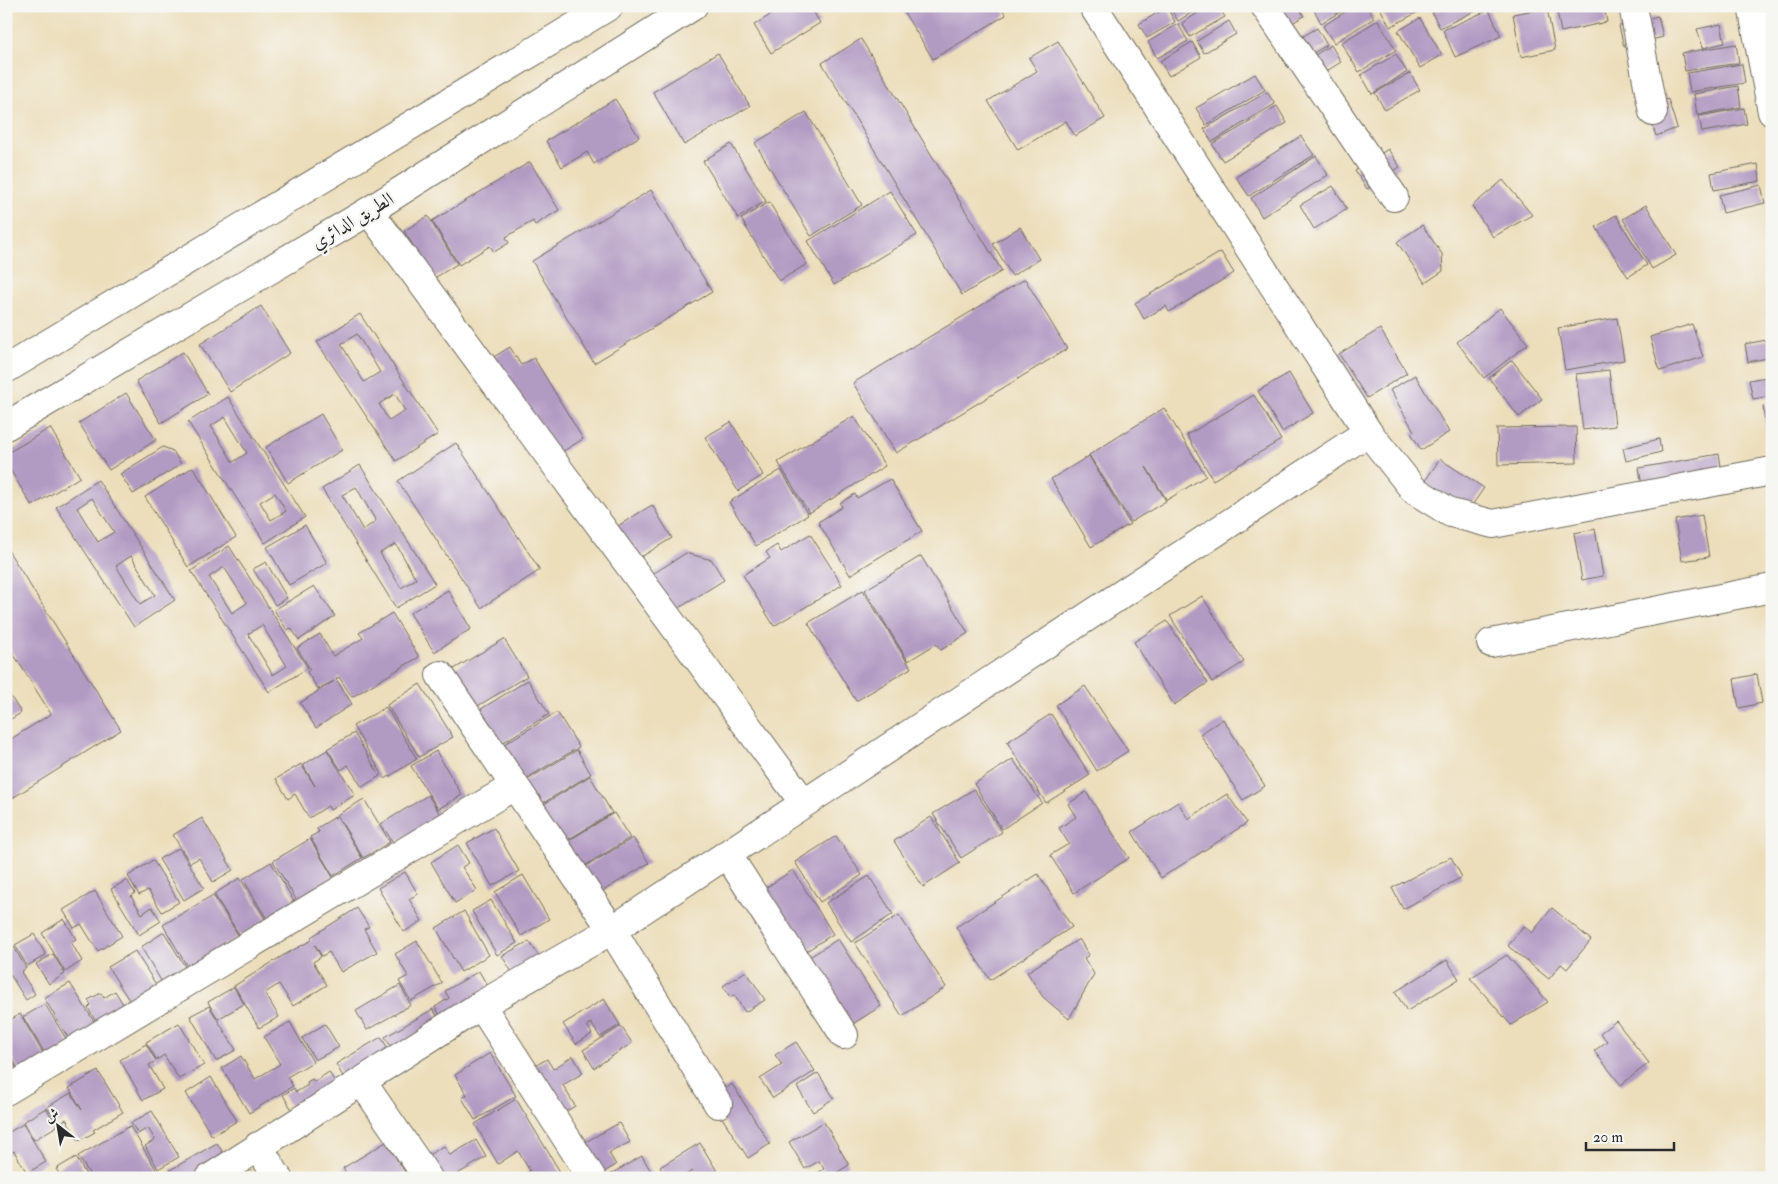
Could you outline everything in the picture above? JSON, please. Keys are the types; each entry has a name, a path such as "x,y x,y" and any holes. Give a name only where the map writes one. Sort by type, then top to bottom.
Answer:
{"street":[{"path":"6,369 609,6"},
{"name":"الطريق الدائري","path":"6,426 369,211 693,6"},
{"path":"1093,6 1368,432 1414,490 1451,513 1493,524 1772,471"},
{"path":"1265,6 1394,197"},
{"path":"1633,6 1653,112"},
{"path":"1752,6 1772,112"},
{"path":"369,211 804,804"},
{"path":"210,1178 482,1005 612,930 1368,432"},
{"path":"1491,643 1772,588"},
{"path":"440,675 612,930 718,1104"},
{"path":"6,1091 514,786"},
{"path":"727,854 844,1035"},
{"path":"482,1005 592,1178"},
{"path":"362,1082 428,1178"},
{"path":"258,1146 278,1178"}],"building":[{"path":"785,6 810,6 820,23 771,53 754,25"},
{"path":"900,6 1000,6 1006,15 933,59"},
{"path":"1169,6 1202,6 1178,21"},
{"path":"1209,6 1218,6 1225,17 1190,37 1182,23"},
{"path":"1288,6 1298,6 1304,16 1272,35 1263,21"},
{"path":"1312,6 1351,6 1321,23"},
{"path":"1354,6 1367,6 1374,18 1334,43 1323,26"},
{"path":"1379,6 1429,6 1390,27"},
{"path":"1447,6 1480,6 1481,8 1440,28 1432,13"},
{"path":"1556,6 1604,6 1607,22 1561,32"},
{"path":"1167,7 1175,22 1147,38 1139,24"},
{"path":"1547,8 1555,50 1521,57 1513,14"},
{"path":"1489,10 1501,36 1455,57 1443,30"},
{"path":"1658,16 1663,37 1624,47 1619,26"},
{"path":"1420,18 1442,55 1420,68 1398,31"},
{"path":"1378,20 1396,50 1359,72 1341,43"},
{"path":"1229,21 1236,34 1204,53 1197,41"},
{"path":"1178,24 1188,41 1157,58 1148,42"},
{"path":"1721,24 1725,43 1703,48 1697,29"},
{"path":"1317,28 1327,45 1288,68 1278,51"},
{"path":"861,39 1002,271 962,295 822,63"},
{"path":"1058,41 1105,118 1075,136 1066,121 1018,150 988,101 1037,71 1029,58"},
{"path":"1192,42 1201,57 1169,76 1160,61"},
{"path":"1736,44 1739,63 1685,71 1682,53"},
{"path":"1331,45 1341,62 1303,86 1292,69"},
{"path":"718,53 750,106 684,145 653,92"},
{"path":"1396,54 1407,72 1372,94 1361,75"},
{"path":"1742,64 1745,83 1690,92 1687,73"},
{"path":"1410,73 1420,90 1385,110 1375,93"},
{"path":"1255,74 1265,90 1206,125 1196,108"},
{"path":"1738,86 1741,107 1697,115 1694,94"},
{"path":"1267,92 1275,104 1212,142 1204,129"},
{"path":"615,99 639,137 594,164 587,152 562,167 546,141"},
{"path":"1668,99 1677,128 1656,136 1646,106"},
{"path":"1277,106 1287,123 1223,161 1212,144"},
{"path":"1744,108 1747,124 1702,132 1699,116"},
{"path":"806,112 862,205 811,236 755,143"},
{"path":"1301,136 1314,155 1249,196 1236,177"},
{"path":"731,144 766,201 738,218 703,161"},
{"path":"1388,149 1400,167 1367,189 1355,171"},
{"path":"1316,156 1328,175 1262,217 1251,198"},
{"path":"530,162 559,210 535,225 533,221 506,237 509,243 494,252 490,246 459,265 432,221"},
{"path":"1758,164 1760,181 1714,190 1711,173"},
{"path":"1503,180 1532,215 1493,237 1472,206"},
{"path":"1761,185 1765,203 1723,213 1719,195"},
{"path":"1333,186 1347,209 1314,229 1300,205"},
{"path":"651,190 712,292 594,363 532,261"},
{"path":"890,191 917,235 834,285 808,241"},
{"path":"769,202 807,264 779,281 741,219"},
{"path":"1646,205 1676,255 1652,269 1623,219"},
{"path":"1616,215 1647,265 1628,277 1596,227"},
{"path":"428,216 457,264 433,279 404,231"},
{"path":"1422,225 1442,254 1443,271 1425,283 1397,242"},
{"path":"1020,227 1039,259 1012,276 993,244"},
{"path":"1221,252 1234,273 1169,312 1166,306 1144,319 1135,303"},
{"path":"1025,279 1067,349 896,453 853,383"},
{"path":"261,306 290,353 230,392 200,344"},
{"path":"1500,308 1528,344 1484,378 1457,342"},
{"path":"360,314 438,434 396,461 317,342","holes":["357,334 380,372 364,382 341,344","395,394 405,411 389,421 379,404"]},
{"path":"1617,318 1624,360 1565,370 1558,328"},
{"path":"1692,324 1703,357 1660,371 1650,337"},
{"path":"1380,329 1407,373 1367,398 1339,354"},
{"path":"1772,339 1772,357 1748,362 1745,344"},
{"path":"510,347 521,365 534,358 583,439 547,461 487,361"},
{"path":"183,352 208,394 161,423 136,381"},
{"path":"1512,360 1542,399 1519,417 1489,378"},
{"path":"1609,370 1615,426 1583,430 1576,374"},
{"path":"1289,373 1313,413 1282,432 1258,391"},
{"path":"1415,375 1449,432 1421,450 1411,433 1414,431 1390,390"},
{"path":"1772,376 1772,396 1753,399 1749,380"},
{"path":"126,393 156,440 109,470 79,423"},
{"path":"1254,395 1281,440 1213,480 1187,435"},
{"path":"228,397 305,517 265,543 188,422","holes":["225,417 247,453 233,462 211,426","275,493 286,511 271,520 260,502"]},
{"path":"1772,404 1772,438 1767,439 1763,406"},
{"path":"1164,408 1206,476 1167,500 1146,467 1166,501 1131,522 1089,455"},
{"path":"321,414 342,450 288,483 266,447"},
{"path":"854,416 885,466 809,513 778,462"},
{"path":"731,422 763,475 738,491 705,437"},
{"path":"1576,427 1577,463 1498,465 1497,428"},
{"path":"50,428 80,477 32,506 6,463 6,454"},
{"path":"1659,439 1661,452 1626,461 1623,448"},
{"path":"456,443 540,570 481,608 398,481"},
{"path":"163,447 173,451 181,464 133,494 120,474"},
{"path":"1719,454 1725,490 1645,504 1639,468"},
{"path":"1089,456 1130,524 1091,547 1051,479"},
{"path":"1440,459 1484,488 1461,521 1418,491"},
{"path":"360,465 435,584 396,608 322,489","holes":["356,487 376,521 363,530 342,495","396,544 416,579 401,588 380,553"]},
{"path":"193,467 236,537 188,567 145,497"},
{"path":"781,470 808,515 756,546 729,502"},
{"path":"890,479 922,531 850,575 818,522 842,507 840,503 855,494 857,498"},
{"path":"98,480 175,600 134,627 56,507","holes":["92,498 114,532 98,542 77,508","131,556 155,595 140,604 116,566"]},
{"path":"652,505 672,538 636,560 616,527"},
{"path":"1702,515 1709,557 1682,561 1675,520"},
{"path":"305,525 327,563 289,585 267,547"},
{"path":"1595,529 1603,576 1582,580 1574,533"},
{"path":"810,534 842,585 774,626 743,575 770,558 766,552 777,545 781,552"},
{"path":"229,546 308,668 269,692 191,571","holes":["224,567 247,603 232,613 209,577","262,625 287,666 273,675 248,634"]},
{"path":"6,547 121,730 6,802 6,742 51,714 6,642"},
{"path":"686,553 712,560 724,580 663,618 640,582"},
{"path":"921,556 968,633 941,650 936,644 908,661 865,590"},
{"path":"266,562 287,598 275,605 253,569"},
{"path":"314,586 335,616 299,640 291,628 287,630 274,610"},
{"path":"448,590 471,629 434,652 410,613"},
{"path":"863,590 911,668 856,701 808,623"},
{"path":"1202,596 1244,662 1212,682 1170,616"},
{"path":"392,613 419,657 352,697 339,677 336,679 352,704 316,728 300,703 334,681 318,689 307,672 310,669 297,648 320,634 333,656 363,638 359,633"},
{"path":"1167,621 1208,683 1174,705 1134,642"},
{"path":"504,639 527,676 463,715 439,678"},
{"path":"1757,674 1762,703 1739,708 1734,679"},
{"path":"528,680 549,714 481,756 460,722"},
{"path":"420,684 453,737 419,757 387,705"},
{"path":"1085,686 1128,751 1097,771 1056,705"},
{"path":"6,689 21,713 6,722"},
{"path":"386,707 417,759 385,779 353,726"},
{"path":"557,712 579,747 507,790 486,755"},
{"path":"1051,714 1090,775 1046,803 1007,742"},
{"path":"1223,719 1265,786 1243,800 1200,734"},
{"path":"354,733 380,776 362,787 348,765 341,770 327,749"},
{"path":"327,750 355,795 330,810 328,806 309,818 295,794 288,799 276,779 301,764 315,786 303,765"},
{"path":"577,750 591,774 525,814 510,790"},
{"path":"436,751 462,795 438,809 411,766"},
{"path":"1013,759 1042,803 1002,829 974,784"},
{"path":"590,776 612,813 548,852 526,815"},
{"path":"974,789 1002,832 961,858 933,814"},
{"path":"1086,792 1129,858 1074,893 1050,855 1069,844 1059,828 1076,817 1068,804"},
{"path":"1227,794 1247,823 1161,878 1132,832 1178,802 1188,819"},
{"path":"428,795 441,816 394,844 381,824"},
{"path":"364,799 390,842 363,858 337,815"},
{"path":"614,813 630,838 563,879 548,853"},
{"path":"337,816 362,858 333,876 310,837 319,832 317,828"},
{"path":"931,817 960,863 923,887 894,841"},
{"path":"202,818 233,870 213,882 199,858 190,863 173,835"},
{"path":"494,828 519,871 492,886 467,843"},
{"path":"836,836 862,875 820,902 795,862"},
{"path":"633,838 649,863 583,903 568,877"},
{"path":"310,839 334,879 300,906 273,861"},
{"path":"458,845 469,863 462,867 477,890 455,903 431,862"},
{"path":"179,848 204,888 184,900 159,859"},
{"path":"1451,857 1462,877 1403,909 1392,888"},
{"path":"153,860 179,902 162,912 148,890 139,895 128,876"},
{"path":"271,862 295,903 267,919 243,879"},
{"path":"793,870 833,934 788,963 747,900"},
{"path":"405,872 418,894 409,899 422,921 404,932 378,888"},
{"path":"1038,874 1072,927 990,980 956,927"},
{"path":"523,875 549,919 521,936 495,892"},
{"path":"869,876 893,914 851,942 826,903"},
{"path":"240,878 266,920 240,936 214,894"},
{"path":"127,880 135,893 131,896 142,914 152,907 161,921 139,935 111,889"},
{"path":"95,891 122,936 98,951 81,924 74,928 63,910"},
{"path":"213,895 239,936 188,968 163,925"},
{"path":"491,900 517,943 497,955 472,911"},
{"path":"357,908 369,927 364,929 377,952 341,972 329,952 322,956 315,945 321,957 313,962 327,985 293,1006 279,984 265,993 279,1017 259,1028 234,986 312,940 311,937"},
{"path":"1552,908 1591,940 1567,969 1561,964 1549,979 1508,946 1524,926 1532,933"},
{"path":"464,911 489,955 461,972 436,928"},
{"path":"899,915 946,987 902,1016 855,943"},
{"path":"64,919 76,939 71,942 82,961 65,972 42,933"},
{"path":"164,932 190,975 166,989 141,947"},
{"path":"34,934 46,955 27,966 15,945"},
{"path":"838,939 881,1006 840,1032 797,965"},
{"path":"1079,939 1089,955 1084,958 1094,974 1069,1019 1043,997 1027,972"},
{"path":"417,941 442,983 411,1001 399,981 408,976 395,954"},
{"path":"529,941 545,966 518,982 502,956"},
{"path":"14,947 26,968 21,972 35,994 26,1000 6,968 6,952"},
{"path":"135,951 160,991 134,1008 108,967"},
{"path":"53,954 65,974 49,984 36,964"},
{"path":"1507,955 1548,1002 1511,1025 1470,978"},
{"path":"1447,960 1459,979 1407,1011 1395,992"},
{"path":"479,971 493,996 446,1025 435,1007 449,998 445,991"},
{"path":"746,971 765,1000 745,1012 734,995 730,997 723,986"},
{"path":"70,983 98,1028 72,1044 44,998"},
{"path":"400,985 411,1005 367,1030 356,1011"},
{"path":"234,987 244,1004 218,1019 208,1002"},
{"path":"115,991 128,1012 100,1029 88,1008 91,1005 88,1000 101,993 104,998"},
{"path":"604,999 620,1025 600,1037 591,1023 587,1025 592,1034 576,1044 563,1024"},
{"path":"45,1004 71,1047 49,1060 23,1017"},
{"path":"209,1006 236,1050 216,1061 190,1016"},
{"path":"433,1009 443,1026 396,1054 385,1037"},
{"path":"20,1014 46,1058 21,1073 6,1049 6,1023"},
{"path":"1616,1021 1649,1063 1621,1085 1594,1051 1607,1041 1600,1033"},
{"path":"290,1022 313,1062 287,1077 293,1086 249,1113 222,1068 241,1056 255,1079 280,1064 264,1037"},
{"path":"179,1023 204,1065 179,1079 164,1055 157,1060 146,1042"},
{"path":"325,1024 339,1047 315,1060 302,1038"},
{"path":"621,1026 632,1043 594,1068 583,1050"},
{"path":"381,1037 395,1060 349,1087 336,1064"},
{"path":"796,1042 815,1071 773,1098 760,1079 782,1065 775,1055"},
{"path":"146,1044 156,1061 149,1065 163,1089 143,1100 120,1060"},
{"path":"6,1052 24,1080 6,1091"},
{"path":"490,1053 516,1096 475,1120 462,1098 467,1095 455,1075"},
{"path":"573,1056 583,1073 563,1085 575,1106 554,1119 526,1071 547,1059 553,1069"},
{"path":"98,1071 123,1112 79,1141 66,1119 58,1124 47,1107 71,1093 82,1110 69,1088"},
{"path":"329,1072 341,1092 297,1118 283,1095 294,1088 296,1092 308,1085 307,1082 312,1079 314,1082"},
{"path":"818,1073 834,1098 813,1112 797,1087"},
{"path":"211,1077 237,1121 212,1136 186,1093"},
{"path":"697,1079 725,1089 732,1084 770,1144 748,1158"},
{"path":"516,1099 562,1175 558,1178 519,1178 530,1171 518,1151 498,1164 475,1124"},
{"path":"46,1108 57,1126 34,1140 23,1122"},
{"path":"152,1111 179,1157 158,1169 145,1146 155,1140 148,1128 138,1134 131,1123"},
{"path":"824,1122 849,1165 828,1178 810,1178 824,1169 819,1161 805,1169 789,1142"},
{"path":"619,1123 630,1142 609,1153 616,1165 594,1178 575,1148"},
{"path":"23,1124 46,1162 27,1173 14,1151 6,1156 6,1134"},
{"path":"130,1126 157,1171 146,1178 92,1178 78,1156"},
{"path":"476,1140 486,1157 451,1178 437,1178 425,1157 444,1146 450,1155"},
{"path":"386,1142 405,1172 395,1178 379,1178 377,1174 371,1178 348,1178 343,1168"},
{"path":"217,1143 229,1162 203,1178 175,1178 170,1170"},
{"path":"700,1143 717,1171 706,1178 696,1178 692,1171 681,1178 666,1178 660,1167"},
{"path":"642,1156 652,1173 643,1178 604,1178"},
{"path":"76,1157 88,1178 62,1178 56,1169"}]}
